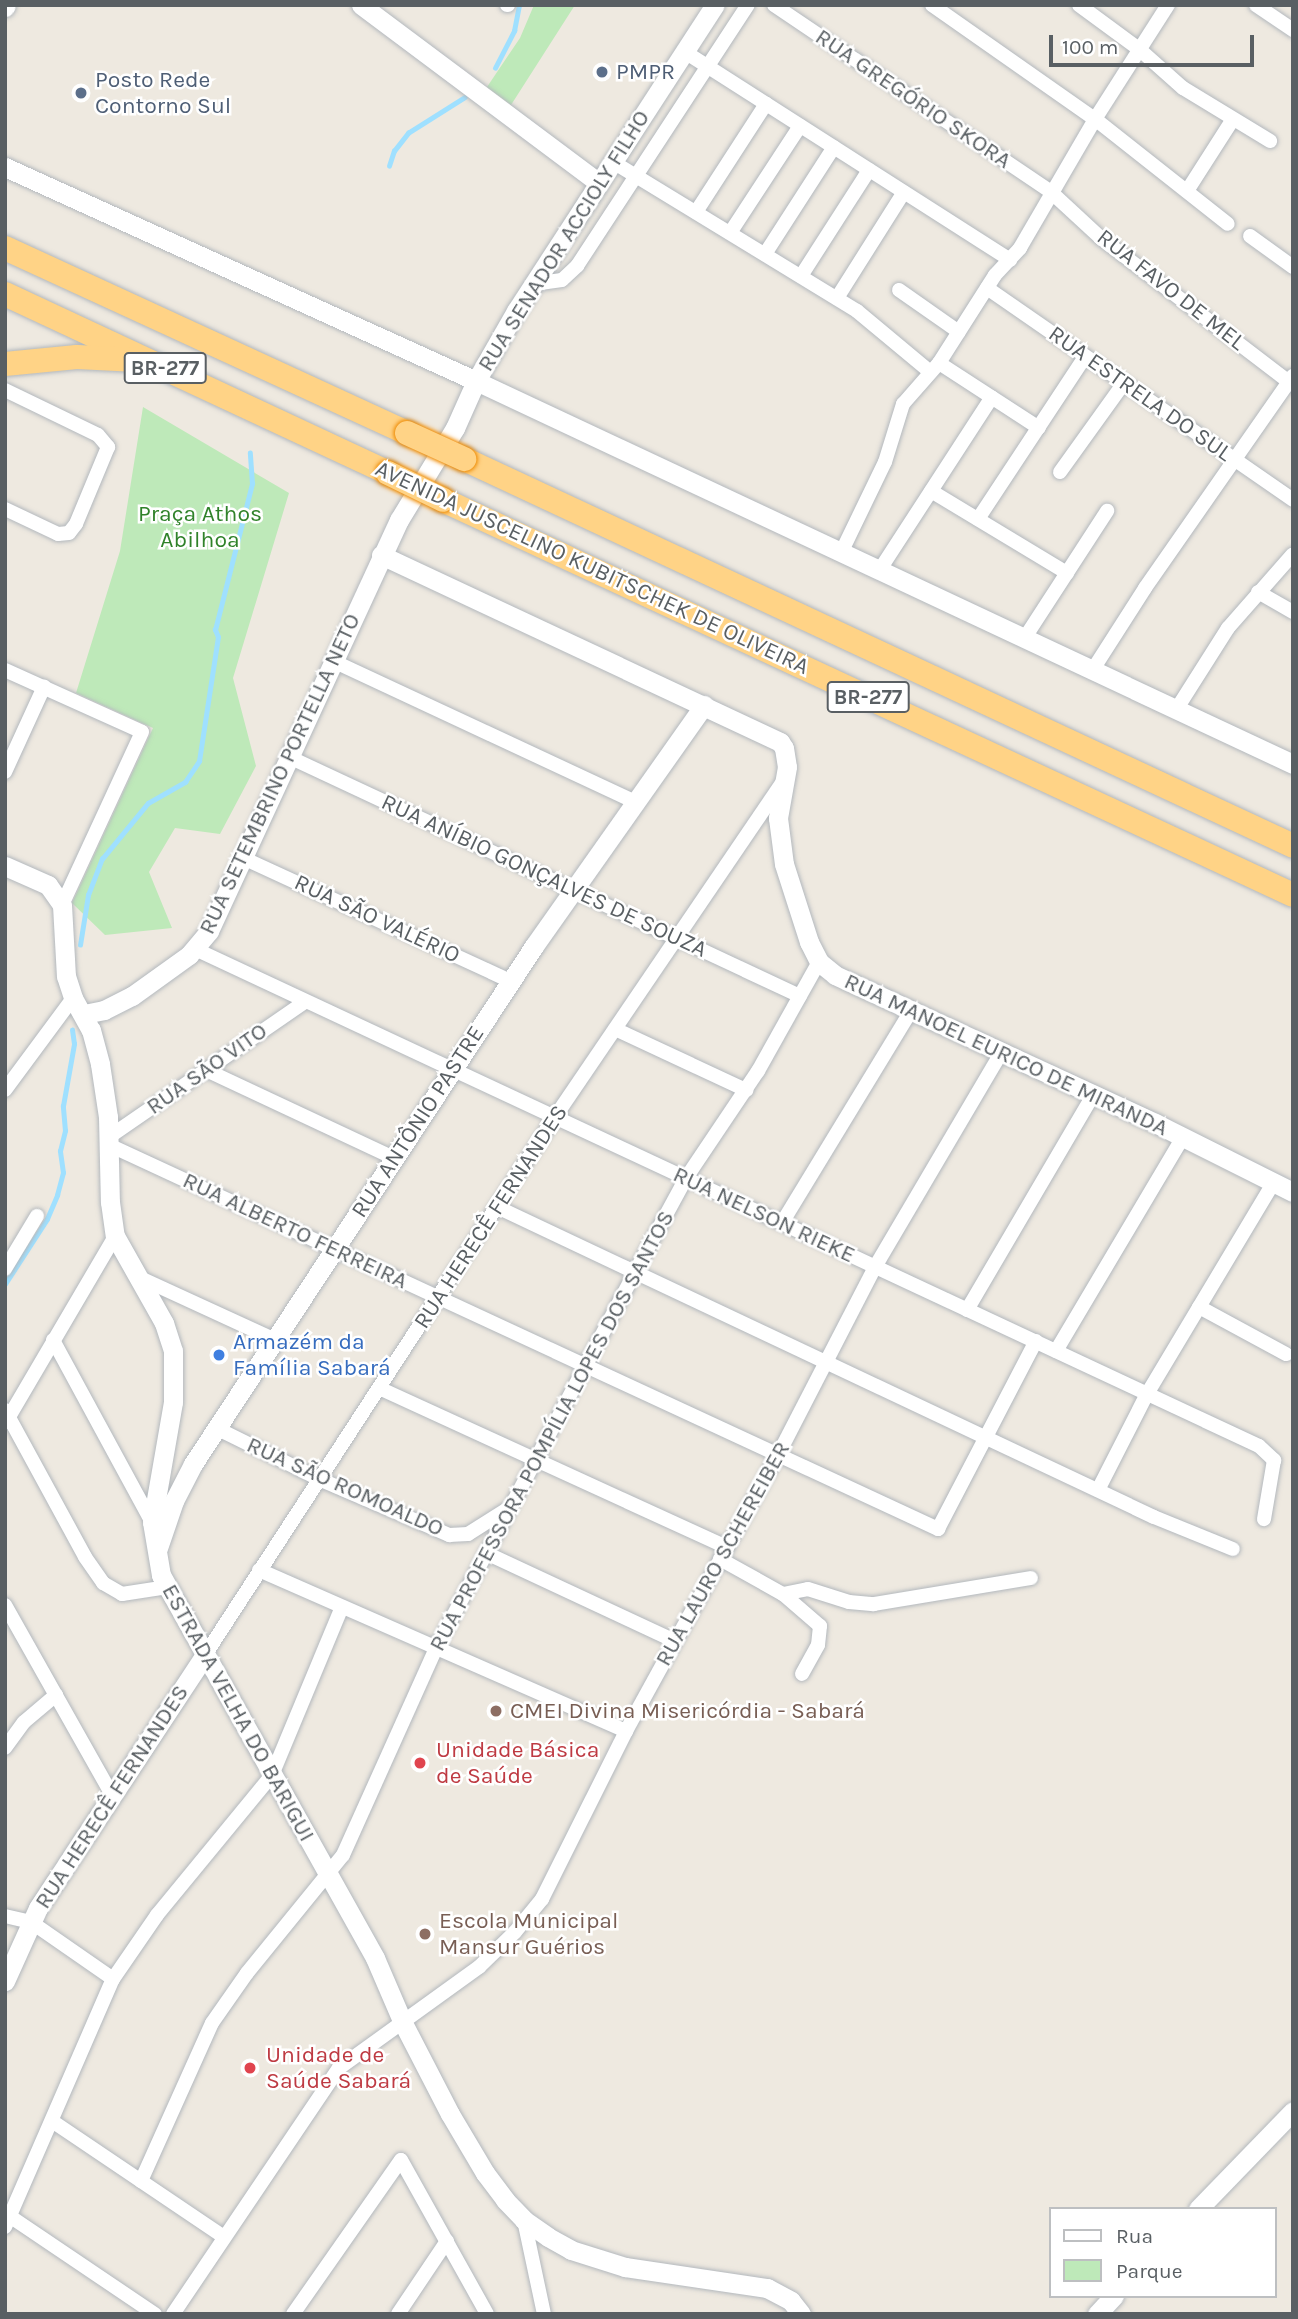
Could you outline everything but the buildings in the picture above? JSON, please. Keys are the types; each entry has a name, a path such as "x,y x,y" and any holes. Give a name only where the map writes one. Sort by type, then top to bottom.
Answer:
{"highway":[{"name":"AVENIDA JUSCELINO KUBITSCHEK DE OLIVEIRA","path":"5,248 1293,846"},
{"name":"AVENIDA JUSCELINO KUBITSCHEK DE OLIVEIRA","path":"5,294 1293,895"},
{"path":"5,364 77,357 151,361"}],"street":[{"path":"361,5 599,183"},
{"name":"RUA SENADOR ACCIOLY FILHO","path":"381,555 399,520 464,413 476,382 533,284 715,5"},
{"path":"533,284 552,283 570,274 748,5"},
{"name":"RUA GREGÓRIO SKORA","path":"774,5 1051,192"},
{"path":"932,5 1095,119 1228,224"},
{"path":"1079,5 1139,49 1183,88 1270,141"},
{"path":"841,553 885,462 900,412 959,332 986,288 1020,248 1095,119 1168,5"},
{"path":"1256,5 1293,30"},
{"path":"685,52 1010,260"},
{"path":"696,212 766,104"},
{"path":"1186,191 1233,119"},
{"path":"730,233 800,126"},
{"path":"765,254 834,147"},
{"path":"613,162 837,298 934,367 992,397 1039,428"},
{"path":"5,167 476,382 1293,764"},
{"path":"801,276 869,170"},
{"path":"837,298 904,192"},
{"name":"RUA FAVO DE MEL","path":"1051,192 1102,239 1291,381"},
{"path":"1250,236 1293,267"},
{"name":"RUA ESTRELA DO SUL","path":"986,288 1293,500"},
{"path":"899,290 959,332"},
{"path":"978,519 1085,357"},
{"path":"1092,671 1234,460 1291,381"},
{"path":"1060,472 1124,383"},
{"path":"5,390 99,435 106,443 107,452 76,524 69,533 58,534 5,509"},
{"path":"879,571 992,397"},
{"path":"931,491 1067,573"},
{"path":"1024,639 1107,511"},
{"path":"1176,710 1228,628 1293,554"},
{"path":"381,555 704,705"},
{"name":"RUA SETEMBRINO PORTELLA NETO","path":"79,1006 119,1004 195,949 214,920 381,555"},
{"path":"1258,592 1293,612"},
{"path":"333,661 636,802"},
{"path":"5,670 142,732 62,905"},
{"path":"5,772 44,687"},
{"name":"RUA MANOEL EURICO DE MIRANDA","path":"704,705 780,742 786,757 778,830 803,928 819,962 846,981 1183,1137 1293,1192"},
{"name":"RUA ANTÔNIO PASTRE","path":"157,1554 174,1501 216,1428 511,981 704,705"},
{"name":"RUA ANÍBIO GONÇALVES DE SOUZA","path":"289,757 800,996"},
{"name":"RUA HERECÊ FERNANDES","path":"5,1981 31,1922 112,1796 496,1207 785,778"},
{"name":"RUA SÃO VALÉRIO","path":"243,858 511,981"},
{"path":"5,866 48,885 62,905"},
{"name":"ESTRADA VELHA DO BARIGUI","path":"62,905 66,976 100,1063 109,1141 110,1202 115,1236 164,1323 175,1367 170,1427 152,1521 157,1554 167,1587 375,1958 402,2023 485,2173 524,2220 571,2250 595,2260 767,2288 791,2301 801,2314"},
{"name":"RUA NELSON RIEKE","path":"195,949 1259,1446 1271,1455 1274,1467 1264,1519"},
{"name":"RUA PROFESSORA POMPÍLIA LOPES DOS SANTOS","path":"141,2181 212,2023 254,1964 329,1875 348,1845 436,1648 635,1272 686,1178 746,1090 819,962"},
{"name":"RUA SÃO VITO","path":"109,1141 306,1001"},
{"path":"5,1090 79,1006"},
{"path":"782,1223 911,1011"},
{"path":"615,1029 746,1090"},
{"name":"RUA LAURO SCHEREIBER","path":"173,2314 331,2077 354,2055 479,1967 529,1916 550,1886 626,1731 778,1455 875,1267 1002,1053"},
{"path":"206,1070 394,1158"},
{"path":"967,1310 1093,1095"},
{"path":"1056,1351 1183,1137"},
{"name":"RUA ALBERTO FERREIRA","path":"109,1141 334,1249 938,1529 986,1437"},
{"path":"1098,1490 1147,1394 1274,1182"},
{"path":"496,1207 1098,1490 1233,1549"},
{"path":"5,1269 37,1216"},
{"path":"115,1236 6,1417 85,1557 103,1583 122,1594 167,1587"},
{"path":"136,1276 275,1340"},
{"path":"1199,1307 1286,1354"},
{"path":"53,1340 152,1521"},
{"path":"986,1437 1035,1342"},
{"path":"379,1388 536,1460 724,1553 783,1594 820,1626 818,1644 802,1674"},
{"name":"RUA SÃO ROMOALDO","path":"216,1428 319,1479 449,1535 468,1534 510,1508"},
{"path":"486,1553 675,1641"},
{"path":"259,1570 626,1731"},
{"path":"783,1594 808,1590 849,1602 874,1604 1031,1578"},
{"path":"5,1605 112,1796"},
{"path":"155,2314 7,2219 113,1979 157,1915 272,1775 342,1606"},
{"path":"5,1748 24,1721 56,1695"},
{"path":"5,1916 31,1922 113,1979"},
{"path":"1200,2207 1293,2111"},
{"path":"52,2121 224,2237"},
{"path":"293,2314 401,2160 487,2314"},
{"path":"524,2220 544,2314"},
{"path":"398,2314 447,2241"},
{"path":"1097,2314 1112,2298"}],"green space":[{"path":"534,5 575,5 511,105 487,87 520,38"},
{"name":"Praça Athos Abilhoa","path":"143,407 289,493 233,678 256,766 220,834 175,828 149,872 172,928 105,935 72,903 153,728 76,693 120,551"}],"waterway":[{"path":"495,68 514,31 519,5"},
{"path":"389,166 394,151 408,133 465,97"},
{"path":"80,945 88,895 102,859 148,803 185,782 199,761 218,637 215,630 252,484 250,453"},
{"path":"5,1284 47,1219 63,1173 60,1151 65,1131 63,1106 74,1044 72,1030"}],"place":[{"name":"PMPR","path":"602,72"},
{"name":"Posto Rede Contorno Sul","path":"81,93"},
{"name":"Armazém da Família Sabará","path":"219,1355"},
{"name":"CMEI Divina Misericórdia - Sabará","path":"496,1711"},
{"name":"Unidade Básica de Saúde","path":"420,1763"},
{"name":"Escola Municipal Mansur Guérios","path":"425,1934"},
{"name":"Unidade de Saúde Sabará","path":"250,2068"}]}
